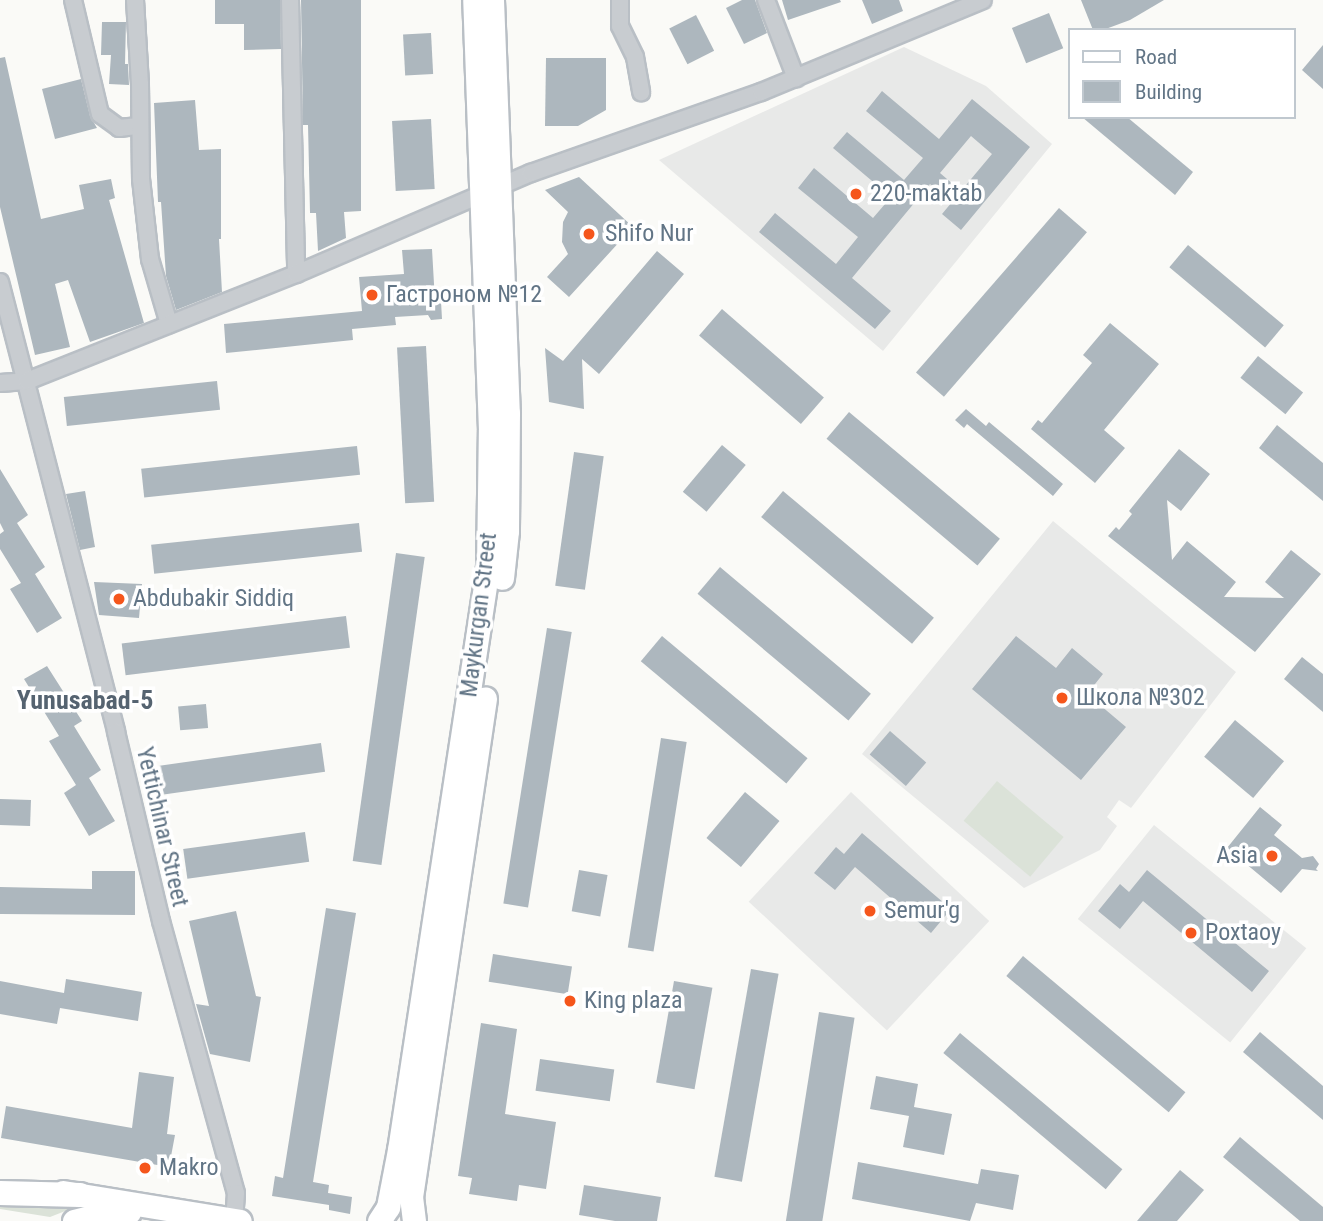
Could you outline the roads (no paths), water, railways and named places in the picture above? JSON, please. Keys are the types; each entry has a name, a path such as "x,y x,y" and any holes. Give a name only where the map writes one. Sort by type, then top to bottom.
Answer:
{"main road":[{"name":"Maykurgan Street","path":"414,1221 411,1197 453,929 507,531 508,413 474,0"},
{"name":"Maykurgan Street","path":"379,1221 388,1207 399,1150 488,566 492,0"},
{"path":"0,1182 237,1221"},
{"path":"0,1193 80,1195"},
{"path":"74,1221 105,1213 171,1210"}],"street":[{"path":"73,0 100,114 119,128 139,125"},
{"path":"135,0 140,84 141,178 150,259 169,324"},
{"path":"290,0 296,274"},
{"path":"620,0 620,26 635,57 641,92"},
{"path":"766,0 796,78"},
{"path":"0,383 27,381 296,274 491,190 796,78 983,0"},
{"name":"Yettichinаr Street","path":"0,282 164,934 236,1193 237,1221"}],"place":[{"name":"220-maktab","path":"856,194"},
{"name":"Shifo Nur","path":"589,234"},
{"name":"Гастроном №12","path":"372,295"},
{"name":"Abdubakir Siddiq","path":"119,599"},
{"name":"Школа №302","path":"1062,698"},
{"name":"Asia","path":"1272,856"},
{"name":"Semur'g","path":"870,911"},
{"name":"Poxtaoy","path":"1191,933"},
{"name":"King plaza","path":"570,1001"},
{"name":"Makro","path":"145,1168"}],"district":[{"name":"Yunusabad-5","path":"85,701"}]}
